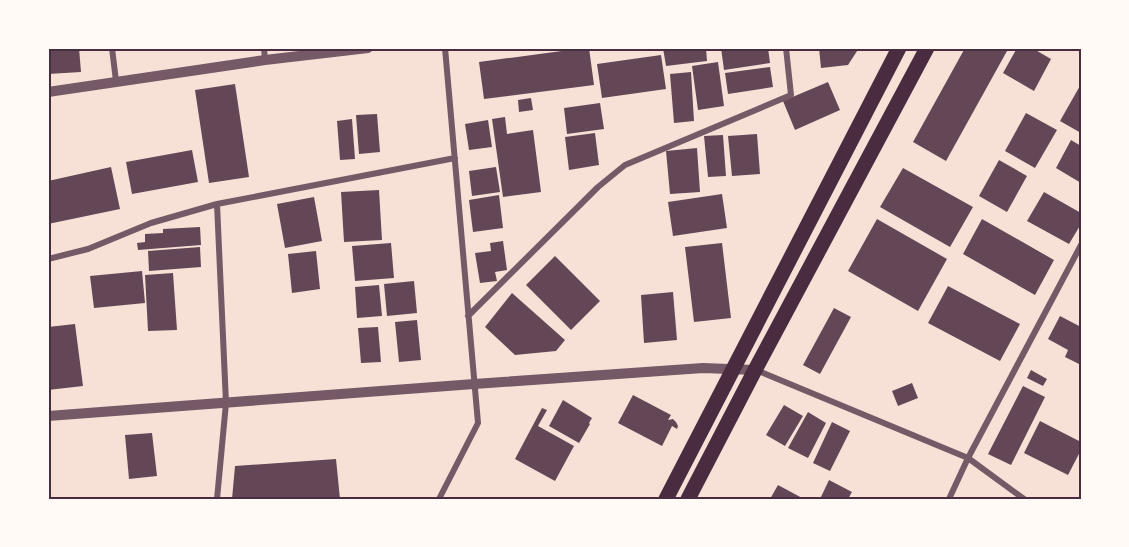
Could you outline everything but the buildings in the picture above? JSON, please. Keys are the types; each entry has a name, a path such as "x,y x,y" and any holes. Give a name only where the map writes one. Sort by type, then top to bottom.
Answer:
{"main road":[{"path":"666,499 899,48"},
{"path":"688,499 927,48"}],"street":[{"path":"112,48 116,81"},
{"path":"48,92 265,54 368,48"},
{"path":"439,499 478,423 445,48"},
{"path":"468,316 598,187 625,165 791,95 786,48"},
{"path":"48,259 88,249 151,223 217,204 454,158"},
{"path":"217,204 226,403 217,499"},
{"path":"949,499 968,458 1081,245"},
{"path":"48,416 474,384 703,368 734,368 755,370 968,458 1024,499"}]}
